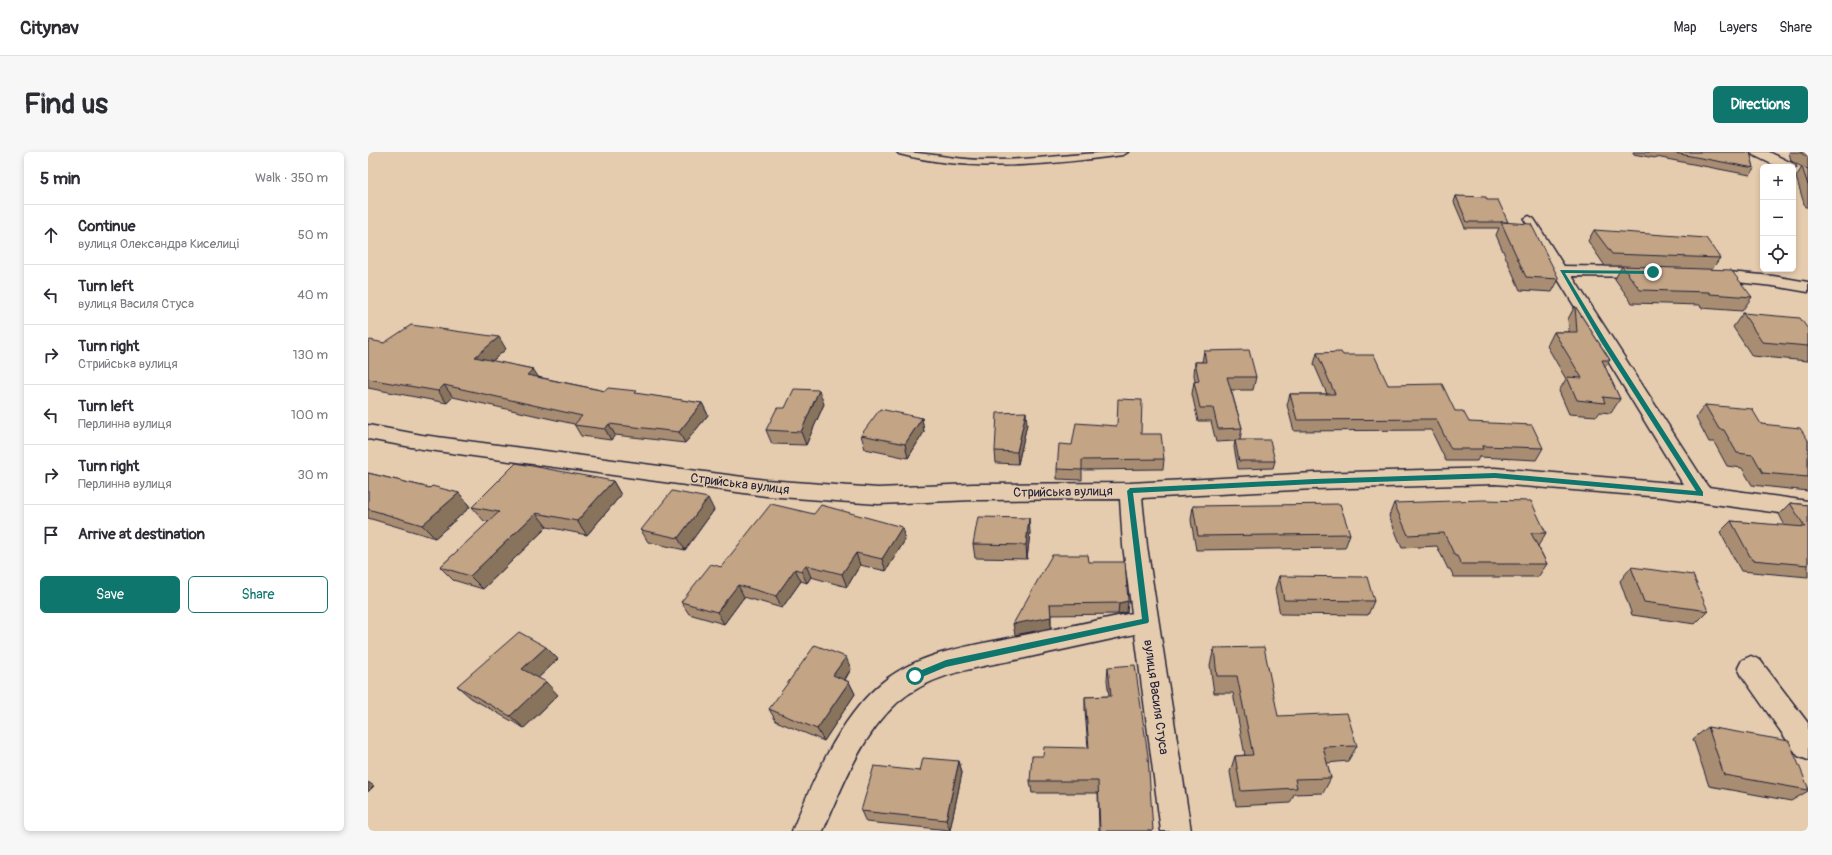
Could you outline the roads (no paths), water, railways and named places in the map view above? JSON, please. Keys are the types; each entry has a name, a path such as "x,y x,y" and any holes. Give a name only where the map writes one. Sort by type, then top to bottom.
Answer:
{"street":[{"path":"1758,152 1783,164"},
{"path":"1561,271 1661,273"},
{"path":"1561,271 1604,342 1701,494"},
{"path":"1692,274 1731,276 1808,287"},
{"name":"Стрийська вулиця","path":"368,432 429,443 774,488 878,496 973,492 1130,491 1314,481 1495,476 1701,494 1808,509"},
{"name":"вулиця Василя Стуса","path":"1130,491 1146,621 1176,831"},
{"path":"807,831 835,772 861,726 887,695 915,676 946,663 1146,621"},
{"path":"1751,668 1808,746"}],"lane":[{"path":"902,152 945,161 1007,164 1051,162 1124,152"},
{"path":"1529,219 1561,271"}]}
